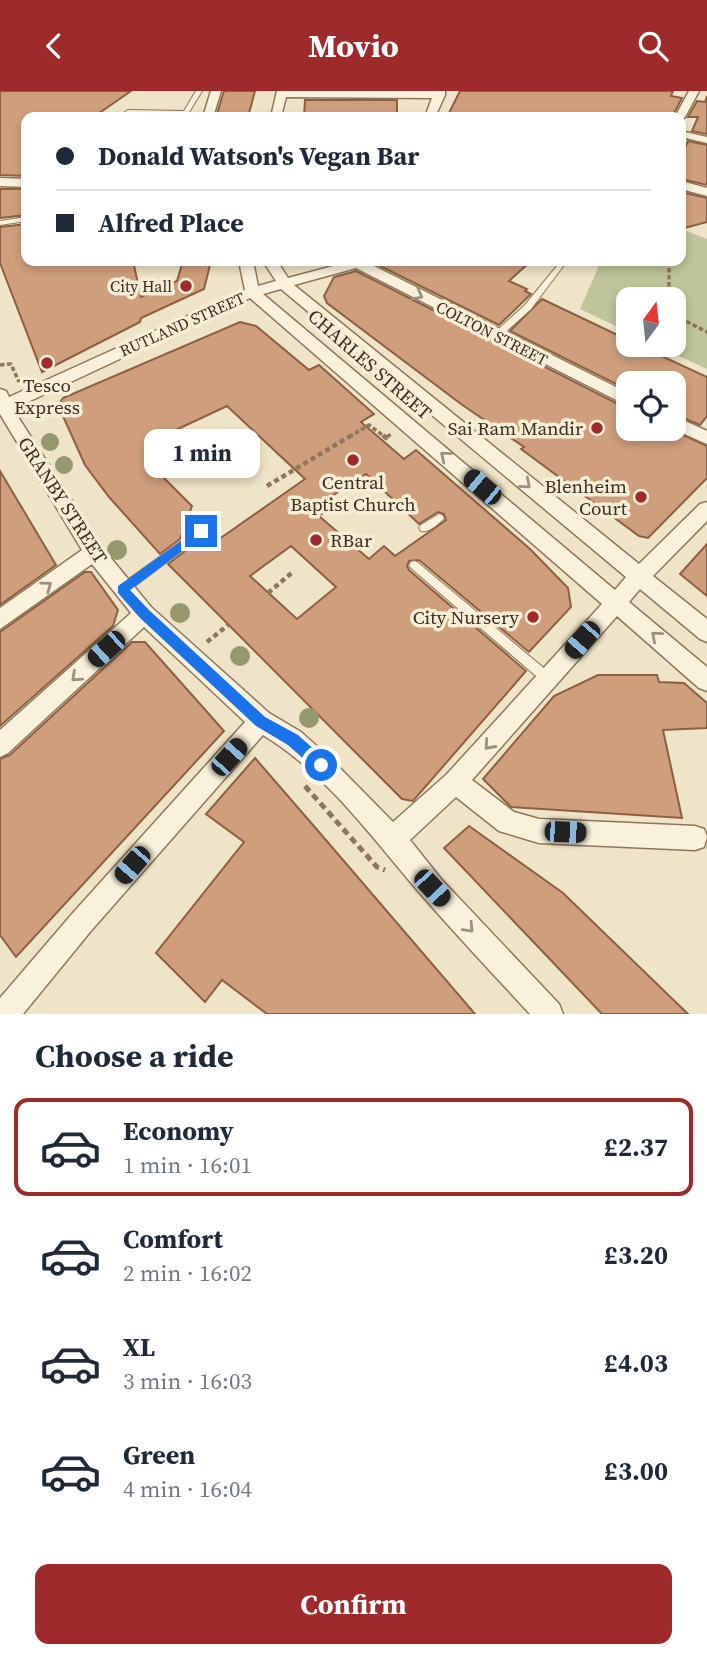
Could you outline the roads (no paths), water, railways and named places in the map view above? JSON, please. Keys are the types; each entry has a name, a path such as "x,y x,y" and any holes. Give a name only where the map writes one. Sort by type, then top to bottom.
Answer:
{"street":[{"path":"210,112 216,91"},
{"path":"683,112 694,91"},
{"path":"277,112 282,92 440,93 432,112"},
{"path":"686,135 707,140"},
{"path":"0,183 21,183"},
{"path":"686,186 707,192"},
{"path":"247,266 252,292"},
{"name":"CHARLES STREET","path":"273,266 285,285 707,632"},
{"name":"RUTLAND STREET","path":"1,404 252,292 347,266"},
{"name":"COLTON STREET","path":"367,266 496,336 616,394"},
{"name":"CHARLES STREET","path":"252,292 407,425 475,492 616,601 707,681"},
{"name":"GRANBY STREET","path":"1,404 94,552 144,614 261,721 293,740 393,839 432,888 549,1014"},
{"path":"686,428 707,438"},
{"path":"393,839 455,782 616,601 707,509"},
{"path":"0,619 94,552"},
{"path":"0,745 144,614"},
{"path":"5,1014 81,923 261,721"},
{"path":"455,782 508,822 539,831 695,838"}],"lane":[{"path":"187,112 199,91"},
{"path":"0,223 21,220"},
{"path":"496,336 528,307 560,266"},
{"path":"424,528 439,518"},
{"path":"122,589 201,531"},
{"path":"414,565 541,687"}],"place":[{"name":"City Hall","path":"186,286"},
{"name":"Tesco Express","path":"47,363"},
{"name":"Sai Ram Mandir","path":"597,428"},
{"name":"Central Baptist Church","path":"353,460"},
{"name":"Blenheim Court","path":"641,497"},
{"name":"RBar","path":"316,540"},
{"name":"City Nursery","path":"533,617"}]}
